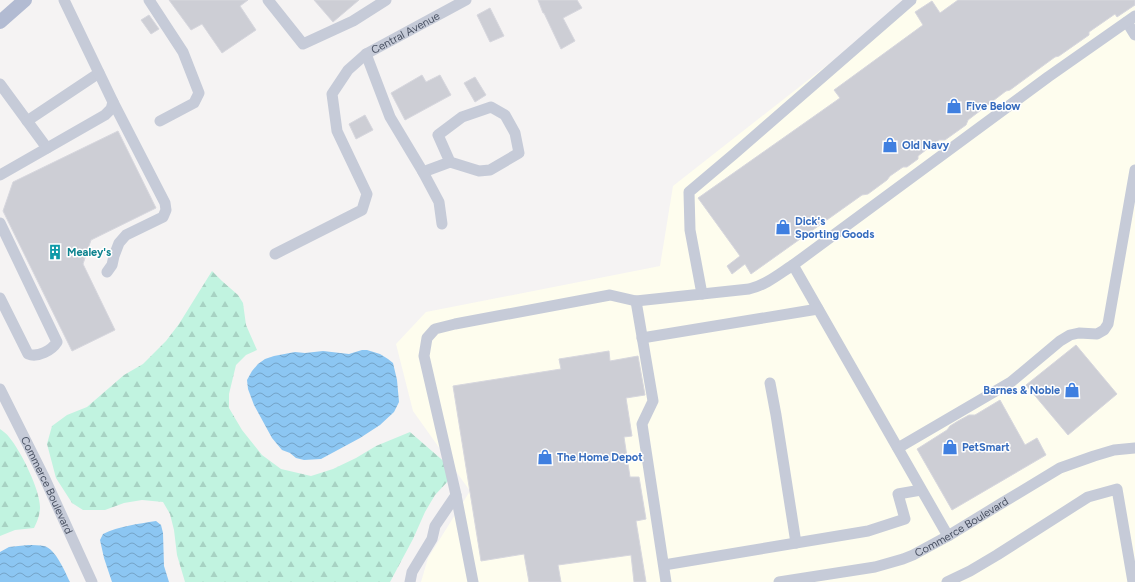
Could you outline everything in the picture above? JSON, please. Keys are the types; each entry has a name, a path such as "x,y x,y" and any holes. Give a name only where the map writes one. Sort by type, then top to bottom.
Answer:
{"main road":[{"path":"0,22 25,0"}],"street":[{"path":"64,0 113,102 165,203 166,210 163,217 126,235 119,243 112,265 107,272"},
{"path":"149,0 182,52 199,93 194,103 160,121"},
{"path":"268,0 303,44 353,21 386,0"},
{"name":"Central Avenue","path":"274,254 362,210 367,194 336,131 332,94 348,70 366,54 466,0"},
{"path":"702,294 690,230 689,192 911,0"},
{"path":"473,582 456,494 424,356 427,338 435,329 454,324 610,295 636,300 756,287 766,283 794,265 1048,77 1131,19 1135,36"},
{"path":"366,54 390,116 439,202 442,224"},
{"path":"27,121 99,73"},
{"path":"0,84 47,148"},
{"path":"0,175 105,115 111,109 113,102"},
{"path":"423,172 450,162 479,171 490,170 519,153 515,133 505,115 490,107 462,117 438,135 450,162"},
{"path":"898,448 1011,382 1060,341 1070,335 1079,333 1097,334 1104,330 1108,324 1135,170"},
{"path":"0,223 57,342 54,347 37,356 28,354 0,298"},
{"path":"794,265 948,536"},
{"path":"636,300 653,401 642,424 666,582"},
{"path":"642,338 818,309"},
{"path":"770,382 796,543"},
{"name":"Commerce Boulevard","path":"0,389 45,479 92,582"},
{"name":"Commerce Boulevard","path":"778,582 843,577 903,559 948,536 1060,468 1114,450 1135,448"},
{"path":"947,582 990,559 1088,497 1117,489 1133,582"},
{"path":"664,564 868,531 905,520 898,494 921,490"},
{"path":"410,582 412,572 432,539 435,526 456,494"}],"shaded area":[{"path":"913,0 1135,0 1135,582 421,582 428,558 470,491 413,411 396,344 426,312 660,266 673,186"}],"green space":[{"path":"212,271 238,295 243,303 246,325 257,350 246,355 236,365 229,394 229,408 242,430 262,455 281,469 311,476 333,469 376,446 410,432 448,465 450,479 435,495 425,512 413,539 390,582 185,582 177,555 174,530 170,514 163,502 142,500 124,503 105,510 83,510 72,503 56,478 47,444 52,426 67,415 87,407 124,375 143,364 166,341 179,324"},
{"path":"0,429 14,443 24,461 37,491 40,507 39,516 34,528 15,530 0,536"}],"water":[{"path":"362,350 380,354 393,363 397,380 399,402 394,412 380,425 360,438 321,459 304,460 296,458 290,453 282,450 272,438 254,405 248,389 247,380 252,371 265,359 274,356 295,352 305,353 323,351 349,354"},
{"path":"156,521 161,525 163,533 164,566 169,582 112,582 100,540 103,534 122,527"},
{"path":"28,545 44,546 52,551 60,561 70,582 0,582 0,552 9,547"}],"building":[{"path":"169,0 248,0 240,6 256,30 222,53 202,24 191,30"},
{"path":"314,0 359,0 333,22"},
{"path":"538,0 577,0 582,8 563,18 575,41 561,49"},
{"path":"958,0 1135,0 1135,5 1117,17 1115,14 1089,32 1089,35 1059,56 1055,57 1010,90 1006,91 968,120 966,125 945,140 939,140 918,156 918,159 907,167 903,167 890,176 868,194 862,195 751,274 745,264 732,274 727,266 740,256 698,198 840,98 834,90 923,25 915,12 932,1 940,13"},
{"path":"490,8 504,36 490,42 477,15"},
{"path":"149,15 159,29 151,34 141,20"},
{"path":"422,75 426,82 440,75 451,95 405,120 391,93"},
{"path":"475,77 486,95 475,102 464,83"},
{"path":"365,115 373,130 356,139 349,124"},
{"name":"Mealey's","path":"118,131 156,208 91,240 83,264 115,330 72,351 3,211 13,182"},
{"name":"Barnes & Noble","path":"1076,345 1117,394 1068,435 1026,385"},
{"name":"The Home Depot","path":"609,351 610,361 638,356 645,395 626,398 632,436 624,437 630,477 639,477 646,519 636,521 646,582 634,582 631,555 558,565 561,582 529,582 524,554 481,561 453,386 561,369 559,359"},
{"path":"1000,400 1025,445 1037,438 1046,455 952,510 917,449 947,430 958,421 969,415 975,415"}],"place":[{"name":"Five Below","path":"954,106"},
{"name":"Old Navy","path":"890,145"},
{"name":"Dick's Sporting Goods","path":"783,227"},
{"name":"Mealey's","path":"55,252"},
{"name":"Barnes & Noble","path":"1072,390"},
{"name":"PetSmart","path":"950,447"},
{"name":"The Home Depot","path":"545,457"}]}
